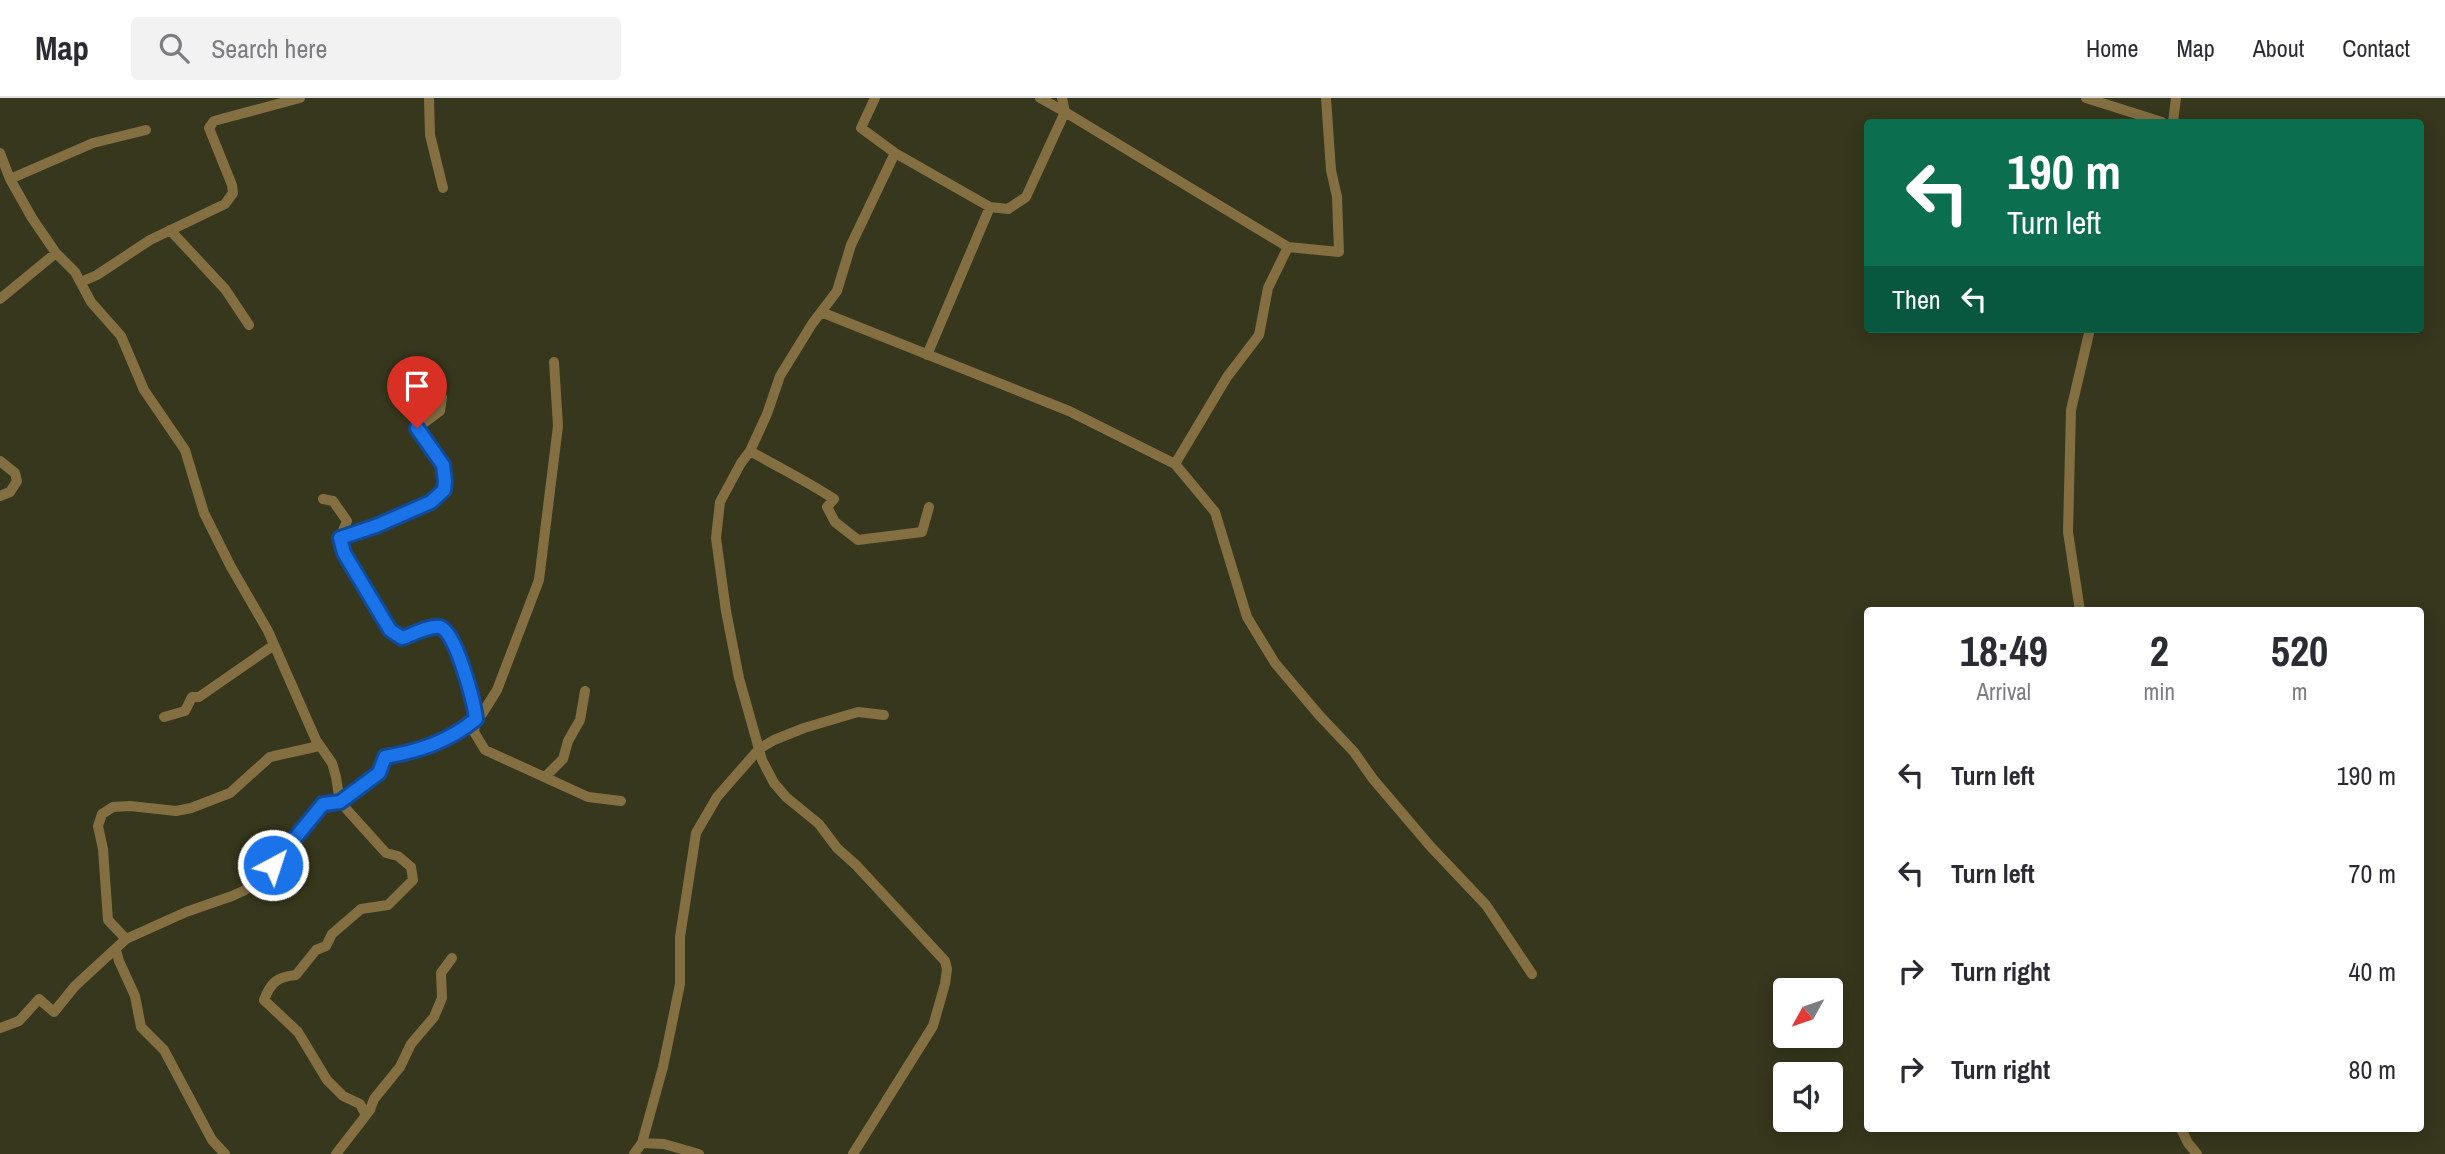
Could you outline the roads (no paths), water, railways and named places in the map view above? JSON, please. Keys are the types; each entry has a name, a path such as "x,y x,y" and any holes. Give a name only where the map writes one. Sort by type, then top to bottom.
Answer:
{"street":[{"path":"81,282 97,275 149,240 225,204 233,193 232,185 209,128 210,124 220,118 300,98"},
{"path":"429,98 430,135 443,188"},
{"path":"875,98 861,128 895,153 990,207 1008,209 1026,197 1065,112 1062,98"},
{"path":"1040,98 1288,247 1339,252 1337,197 1331,170 1326,98"},
{"path":"2086,98 2152,119"},
{"path":"2173,119 2176,98"},
{"path":"10,179 93,143 146,130"},
{"path":"0,153 10,179 32,218 56,253 81,282 90,302 121,336 144,390 185,450 204,513 274,645 319,746 332,762 340,802 386,853 398,856 411,867 413,880 388,905 361,909 332,934 326,946 316,950 296,975 282,976 271,983 264,999 298,1032 327,1080 343,1096 360,1104 366,1115"},
{"path":"853,1154 933,1026 945,984 945,961 837,848 819,824 774,783 759,749 730,634 716,538 720,502 750,451 780,376 837,291 851,245 895,153"},
{"path":"927,355 990,207"},
{"path":"170,230 226,289 249,325"},
{"path":"1175,464 1227,377 1259,335 1268,288 1288,247"},
{"path":"0,299 56,253"},
{"path":"821,312 1069,411 1175,464 1215,513 1247,617 1275,663 1354,752 1373,779 1431,847 1486,905 1532,974"},
{"path":"2079,607 2068,532 2071,410 2089,333"},
{"path":"0,1028 19,1021 38,999 54,1012 75,986 126,939 256,885 323,804 340,802 379,773 385,757 424,750 440,743 482,714 497,690 539,580 558,426 554,362"},
{"path":"340,538 431,502 444,490 443,465 417,428 440,411 442,397"},
{"path":"750,451 800,481 812,484 834,499 827,507 835,522 858,540 922,532 929,508"},
{"path":"0,461 15,473 17,481 10,492 0,496"},
{"path":"323,499 333,502 347,521 340,538 344,553 390,630 402,638 433,627 440,627 447,632 467,678 476,719 474,732 485,750 588,797 621,801"},
{"path":"164,717 185,711 191,697 199,696 274,645"},
{"path":"545,777 563,759 568,741 580,720 585,691"},
{"path":"634,1154 642,1143 663,1067 680,984 680,937 696,833 717,797 759,749 790,733 824,721 858,712 884,715"},
{"path":"126,939 108,920 103,849 98,825 102,814 113,807 176,811 191,808 230,793 270,757 319,746"},
{"path":"116,950 135,996 141,1027 164,1050 212,1140 225,1154"},
{"path":"336,1154 400,1067 411,1044 434,1017 442,998 441,973 452,958"},
{"path":"2182,1132 2197,1154"},
{"path":"642,1143 664,1144 699,1154"}]}
